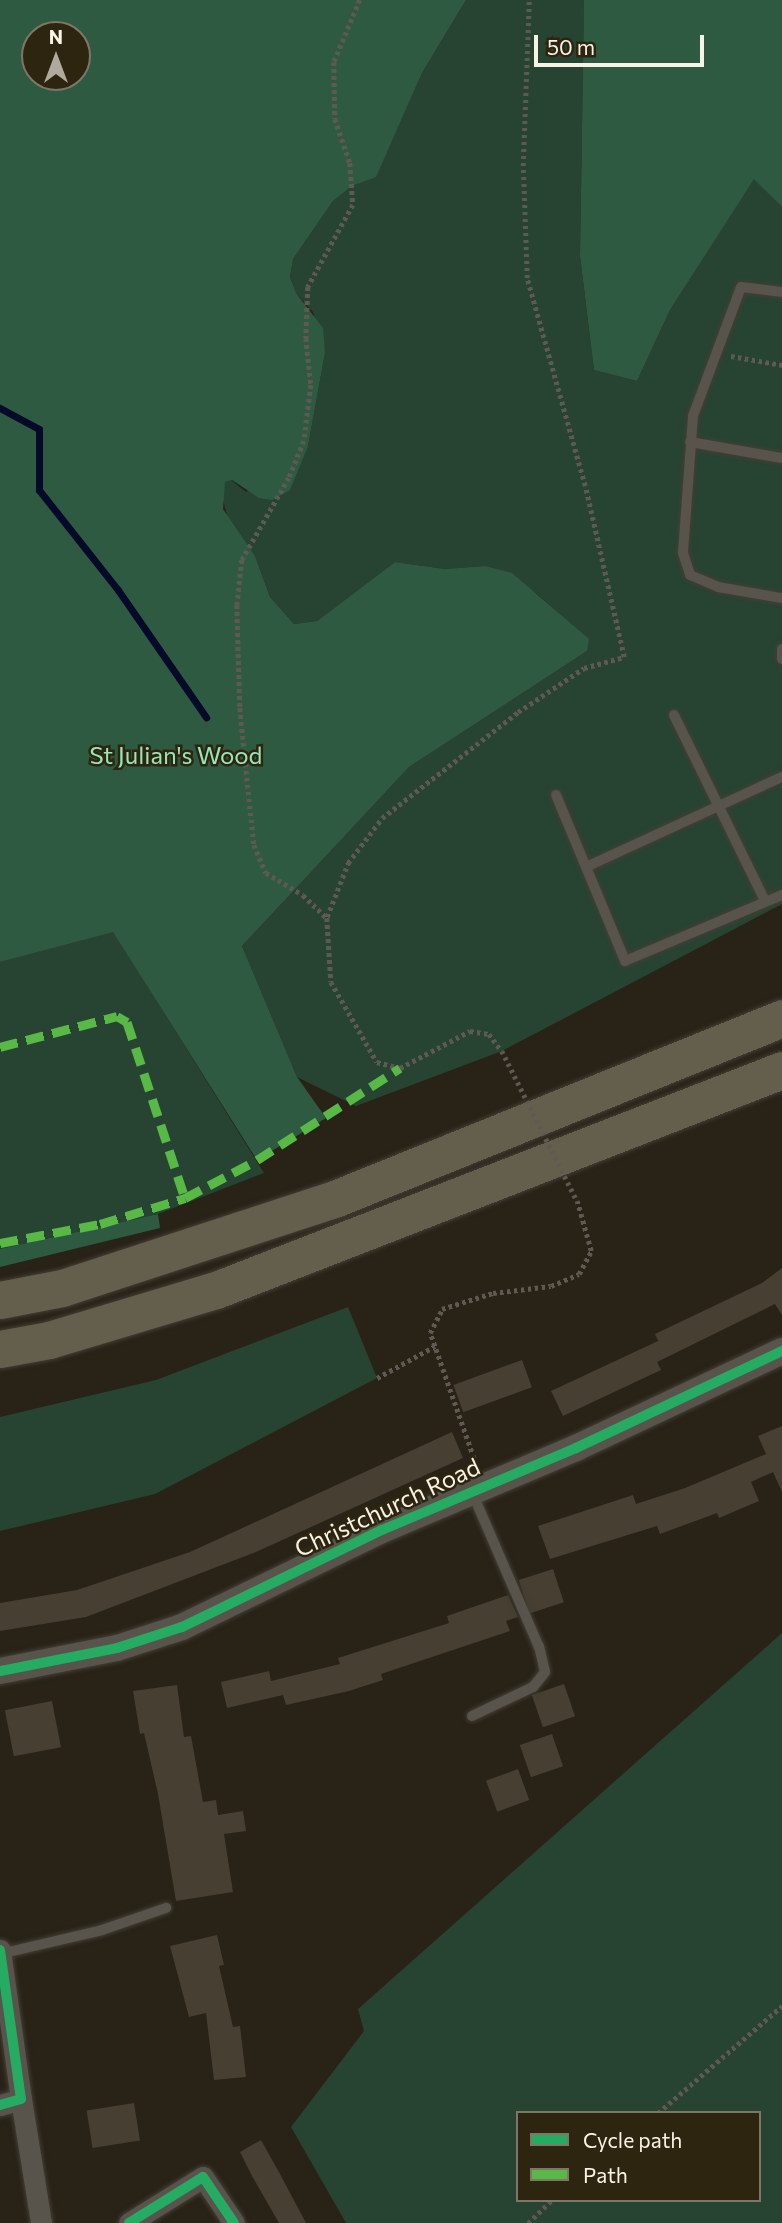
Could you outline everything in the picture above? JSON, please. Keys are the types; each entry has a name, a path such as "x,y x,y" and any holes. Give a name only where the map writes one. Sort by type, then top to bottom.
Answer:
{"highway":[{"path":"0,1300 62,1288 337,1198 782,1018"},
{"path":"0,1349 50,1340 216,1290 782,1070"}],"street":[{"name":"Christchurch Road","path":"0,1671 117,1648 182,1627 477,1487 576,1448 782,1351"},
{"path":"0,1952 41,2223"},
{"path":"0,2105 21,2099"},
{"path":"129,2223 203,2177 234,2223"}],"lane":[{"path":"782,292 741,287 693,416 683,553 691,575 718,587 782,598"},
{"path":"690,442 782,458"},
{"path":"782,649 782,660"},
{"path":"674,715 716,806 764,899"},
{"path":"586,867 782,777"},
{"path":"556,795 625,961 764,899 782,895"},
{"path":"472,1716 533,1687 545,1672 539,1647 477,1487"},
{"path":"0,1952 102,1930 166,1908"}],"path":[{"path":"327,918 303,895 266,873 254,845 240,708 237,605 242,560 289,478 304,441 311,385 306,338 309,287 353,205 350,163 335,119 334,62 360,0"},
{"path":"477,1487 430,1333 442,1309 492,1293 551,1286 579,1274 592,1251 577,1201 502,1051 489,1034 470,1031 400,1068 377,1062 331,982 327,918 348,863 383,818 529,705 584,668 624,657 585,486 527,278 523,166 528,0"},
{"path":"716,354 782,365"},
{"path":"377,1378 435,1346"},
{"path":"660,2111 782,2006"},
{"path":"528,2223 550,2202"}],"green space":[{"name":"St Julian's Wood","path":"0,0 466,0 422,73 376,177 352,186 333,201 293,259 290,277 296,293 323,328 325,353 308,446 290,490 272,500 259,498 232,480 225,482 223,509 255,556 270,597 294,624 317,621 395,562 445,569 485,566 512,573 589,639 587,651 409,767 242,946 297,1077 326,1118 257,1160 113,932 0,962"},
{"path":"466,0 584,0 580,256 594,370 637,381 670,310 754,178 782,207 782,904 502,1051 356,1106 297,1077 242,946 409,767 587,651 572,625 537,594 485,566 445,569 395,562 317,621 294,624 270,597 255,556 230,526 221,493 225,482 231,480 246,492 308,446 325,353 313,312 296,293 290,277 293,259 333,201 352,186 376,176 422,73"},
{"path":"584,0 782,0 782,207 754,179 670,310 637,381 594,370 580,256"},
{"path":"113,931 264,1173 158,1214 0,1249 0,962"},
{"path":"158,1214 160,1228 0,1267 0,1249"},
{"path":"348,1307 377,1378 155,1494 0,1531 0,1417 156,1380"},
{"path":"782,1633 782,2223 346,2223 291,2127 364,2031 358,2009"}],"building":[{"path":"782,1268 782,1315 775,1304 657,1362 661,1370 563,1416 551,1391 658,1341 655,1334 762,1283"},
{"path":"522,1360 532,1387 463,1412 453,1385"},
{"path":"782,1426 782,1492 773,1472 751,1482 759,1501 719,1518 717,1513 660,1534 657,1526 550,1559 538,1526 633,1495 636,1504 685,1488 766,1454 758,1436"},
{"path":"452,1432 463,1458 256,1552 86,1617 0,1631 0,1603 77,1590 190,1552"},
{"path":"553,1569 564,1602 530,1613 519,1580"},
{"path":"508,1595 518,1617 506,1621 510,1631 381,1674 383,1680 349,1691 286,1705 283,1695 227,1708 221,1682 269,1671 271,1681 340,1664 338,1658 449,1623 447,1616"},
{"path":"564,1684 575,1716 543,1727 532,1695"},
{"path":"177,1685 184,1737 191,1736 203,1802 216,1800 218,1815 243,1811 246,1831 224,1834 233,1892 176,1901 158,1794 144,1733 140,1734 133,1691"},
{"path":"52,1701 61,1747 14,1756 5,1710"},
{"path":"552,1734 563,1766 531,1777 520,1745"},
{"path":"518,1769 529,1800 497,1812 486,1781"},
{"path":"217,1935 224,1965 219,1966 233,2027 240,2026 246,2077 214,2080 206,2013 189,2017 170,1946"},
{"path":"134,2103 140,2141 93,2148 87,2111"},
{"path":"261,2140 306,2223 279,2223 252,2176 240,2152"}],"waterway":[{"path":"0,408 39,429 39,490 118,590 206,717"}],"marked path":[{"path":"0,1047 117,1016 127,1022 185,1198"},
{"path":"0,1243 100,1224 185,1198 257,1160 400,1068"}],"cycle path":[{"path":"0,1671 117,1648 182,1627 382,1530 576,1448 782,1351"},
{"path":"0,1950 21,2099 0,2105"},
{"path":"129,2223 203,2177 234,2223"}]}
